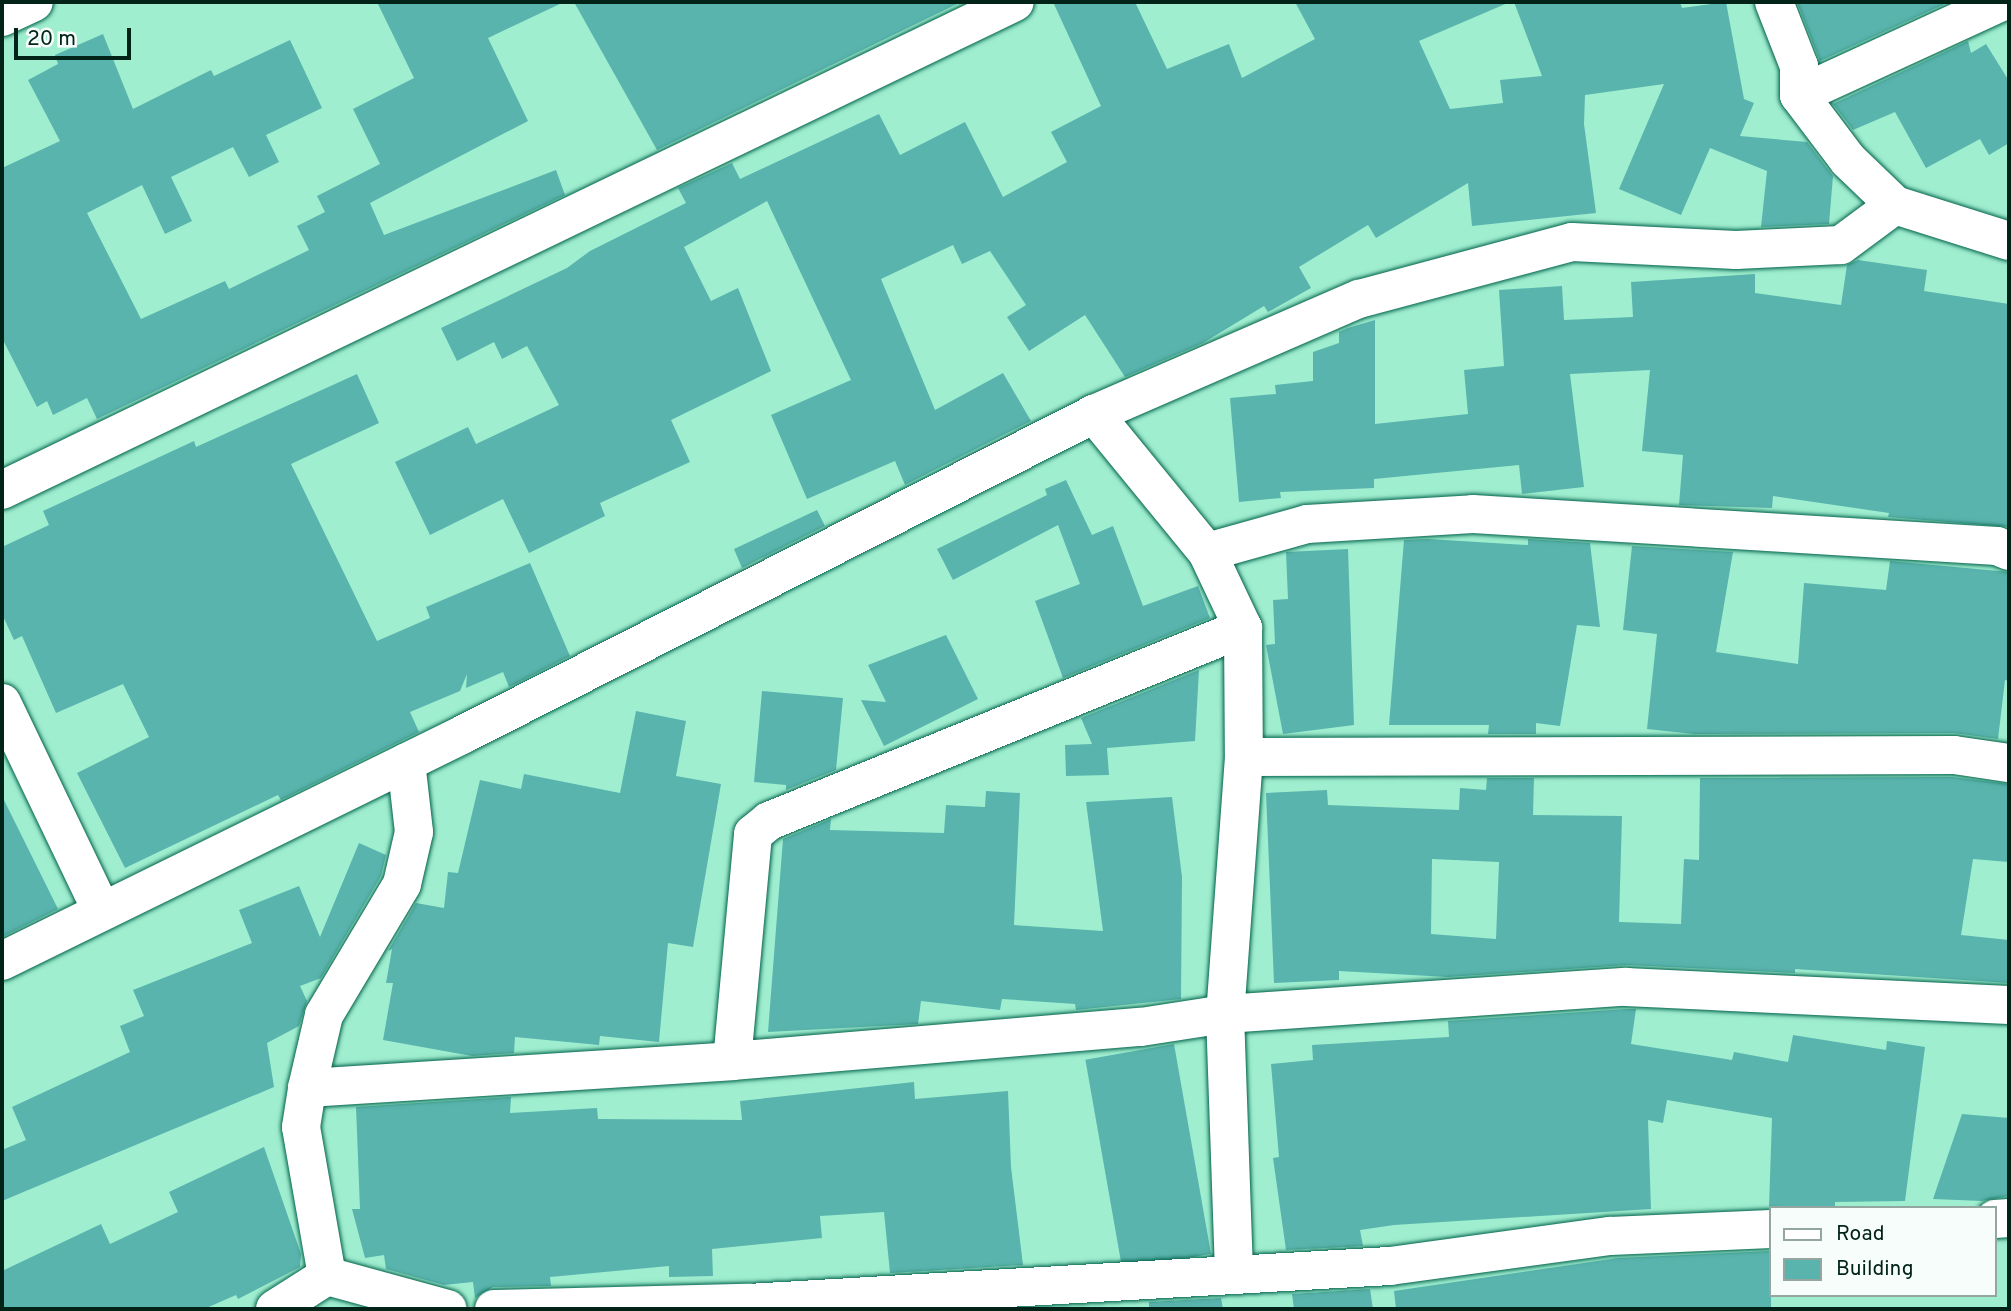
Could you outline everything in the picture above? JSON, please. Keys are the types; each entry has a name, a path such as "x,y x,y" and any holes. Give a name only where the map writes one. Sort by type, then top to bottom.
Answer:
{"street":[{"path":"2,17 34,2"},
{"path":"2,490 1015,2"},
{"path":"1774,2 1799,66 1799,95 1848,160 1895,205 2009,241"},
{"path":"1799,95 2001,2"},
{"path":"2,961 406,762 1094,414 1359,299 1572,242 1736,250 1841,245 1895,205"},
{"path":"1094,414 1208,552 1243,628 1244,757 1225,1014 1234,1273"},
{"path":"1208,552 1307,524 1473,513 1997,546 2009,551"},
{"path":"732,1061 753,834 769,821 1243,628"},
{"path":"2,703 101,910"},
{"path":"1244,757 1954,755 2009,762"},
{"path":"327,1276 301,1127 324,1015 402,884 414,832 406,762"},
{"path":"307,1088 732,1061 1141,1027 1225,1014 1626,987 2009,1006"},
{"path":"494,1309 748,1303 1390,1266 1611,1236 1770,1230"},
{"path":"275,1309 327,1276 448,1309"}],"building":[{"path":"377,2 564,2 488,38 528,121 370,203 384,235 556,170 565,195 97,419 87,398 53,415 47,401 37,407 2,338 2,168 60,141 28,80 58,64 55,55 103,34 133,109 211,70 214,76 290,40 322,108 266,135 279,162 249,177 233,147 171,177 192,221 165,234 142,185 87,213 141,319 225,281 229,289 309,250 297,226 325,212 317,196 380,164 353,109 414,78"},
{"path":"574,2 961,2 657,150"},
{"path":"1053,2 1135,2 1167,69 1229,44 1242,78 1315,39 1295,2 1510,2 1419,41 1450,109 1503,103 1500,80 1542,76 1514,2 1680,2 1682,8 1726,2 1744,99 1754,103 1740,136 1807,142 1833,176 1829,224 1761,227 1767,171 1710,148 1681,215 1619,189 1664,84 1585,95 1584,124 1596,213 1472,226 1468,183 1376,238 1368,225 1299,267 1311,288 1268,312 1264,306 1203,343 1125,377 1085,315 1029,351 1007,317 1026,305 990,251 962,264 953,245 881,279 935,410 1003,373 1031,421 905,485 895,461 807,499 771,415 851,380 767,201 684,247 711,301 738,288 771,371 671,420 690,462 600,503 605,516 529,553 503,499 430,535 395,462 468,427 476,444 559,405 527,346 502,359 494,342 457,361 441,328 567,268 590,251 686,203 678,188 732,163 740,179 879,114 900,155 965,122 1003,197 1067,162 1051,132 1101,106"},
{"path":"1797,2 1949,2 1820,61"},
{"path":"1968,41 1971,53 1986,44 2009,81 2009,143 1989,155 1980,139 1926,168 1895,112 1853,130 1833,104"},
{"path":"1858,260 1927,270 1924,291 2009,304 2009,527 1888,517 1889,513 1773,496 1772,508 1679,505 1683,455 1642,451 1650,370 1570,374 1584,487 1522,494 1519,465 1374,479 1374,488 1280,492 1281,498 1239,502 1230,398 1276,394 1275,385 1313,381 1313,352 1339,343 1339,332 1348,328 1375,320 1375,424 1468,414 1464,370 1504,366 1499,290 1562,286 1564,320 1633,317 1631,282 1755,274 1755,293 1841,305 1847,265"},
{"path":"357,374 379,423 291,464 377,641 430,618 426,607 530,563 570,656 509,687 503,672 466,688 467,674 460,691 410,712 419,732 281,800 278,795 125,868 77,773 149,737 123,684 56,713 22,636 14,640 2,614 2,547 49,525 43,511 194,441 196,447"},
{"path":"1066,480 1092,535 1113,526 1143,606 1198,586 1210,618 1063,678 1035,601 1080,584 1058,525 953,580 937,549 1047,495 1045,489"},
{"path":"817,510 825,526 742,568 734,549"},
{"path":"1528,539 1590,543 1600,627 1577,625 1560,726 1536,723 1536,734 1488,734 1489,725 1389,725 1404,540 1528,545"},
{"path":"1632,546 1733,552 1716,652 1798,664 1804,583 1886,590 1890,561 2009,572 2009,681 2005,680 1998,739 1954,733 1694,734 1647,729 1657,634 1623,630"},
{"path":"1348,549 1354,725 1283,734 1266,645 1275,644 1273,600 1288,599 1286,552"},
{"path":"946,635 978,699 884,746 861,700 886,702 868,665"},
{"path":"1199,670 1195,741 1107,748 1109,775 1066,776 1065,745 1092,744 1081,718"},
{"path":"762,691 843,698 836,770 786,790 786,785 754,782"},
{"path":"636,711 686,721 676,776 721,784 693,947 668,943 659,1042 600,1036 599,1045 515,1037 514,1053 472,1056 383,1040 393,983 386,983 392,949 388,951 416,903 444,908 448,872 458,873 480,780 521,789 524,774 620,793"},
{"path":"1952,777 2009,784 2009,862 1973,859 1961,935 2009,940 2009,983 1795,969 1795,973 1627,965 1448,977 1339,971 1339,980 1274,983 1266,793 1327,790 1328,805 1459,810 1460,788 1486,790 1487,778 1534,778 1533,815 1622,816 1619,922 1681,924 1684,859 1699,860 1700,778","holes":["1432,859 1499,862 1496,939 1431,934"]},
{"path":"986,791 1020,793 1014,925 1103,931 1086,802 1172,797 1182,877 1181,999 1076,1010 1075,1004 1002,999 1000,1010 921,1001 918,1024 768,1032 783,839 831,819 830,830 944,833 946,805 985,807"},
{"path":"2,796 58,909 2,937"},
{"path":"359,843 386,855 381,876 321,978 300,986 307,1001 299,1026 267,1043 274,1087 2,1201 2,1150 26,1140 12,1107 130,1052 120,1026 144,1016 133,990 252,943 239,910 299,886 320,937"},
{"path":"1636,1009 1631,1044 1732,1060 1734,1052 1788,1062 1793,1035 1886,1050 1887,1041 1925,1047 1905,1201 1769,1207 1772,1118 1667,1100 1663,1123 1648,1120 1651,1209 1394,1225 1360,1230 1363,1246 1286,1250 1273,1158 1279,1157 1271,1064 1313,1060 1312,1045 1449,1037 1448,1021"},
{"path":"1174,1044 1211,1254 1122,1269 1085,1060"},
{"path":"914,1082 915,1099 1008,1091 1011,1167 1023,1265 890,1273 884,1212 820,1216 822,1238 712,1249 713,1276 669,1277 669,1266 550,1277 551,1286 493,1287 475,1298 473,1282 444,1285 386,1269 384,1255 365,1258 352,1209 360,1209 356,1107 511,1097 510,1113 597,1108 598,1119 742,1120 740,1101"},
{"path":"1962,1114 2009,1118 2008,1196 1982,1201 1933,1199"},
{"path":"264,1147 301,1254 300,1267 238,1299 236,1295 204,1309 2,1309 2,1271 101,1224 110,1244 178,1212 169,1192"},
{"path":"1770,1251 1771,1309 1396,1309 1394,1291 1618,1258"},
{"path":"1370,1289 1373,1309 1294,1309 1292,1294"},
{"path":"1221,1298 1223,1309 1149,1309 1149,1302"}]}
